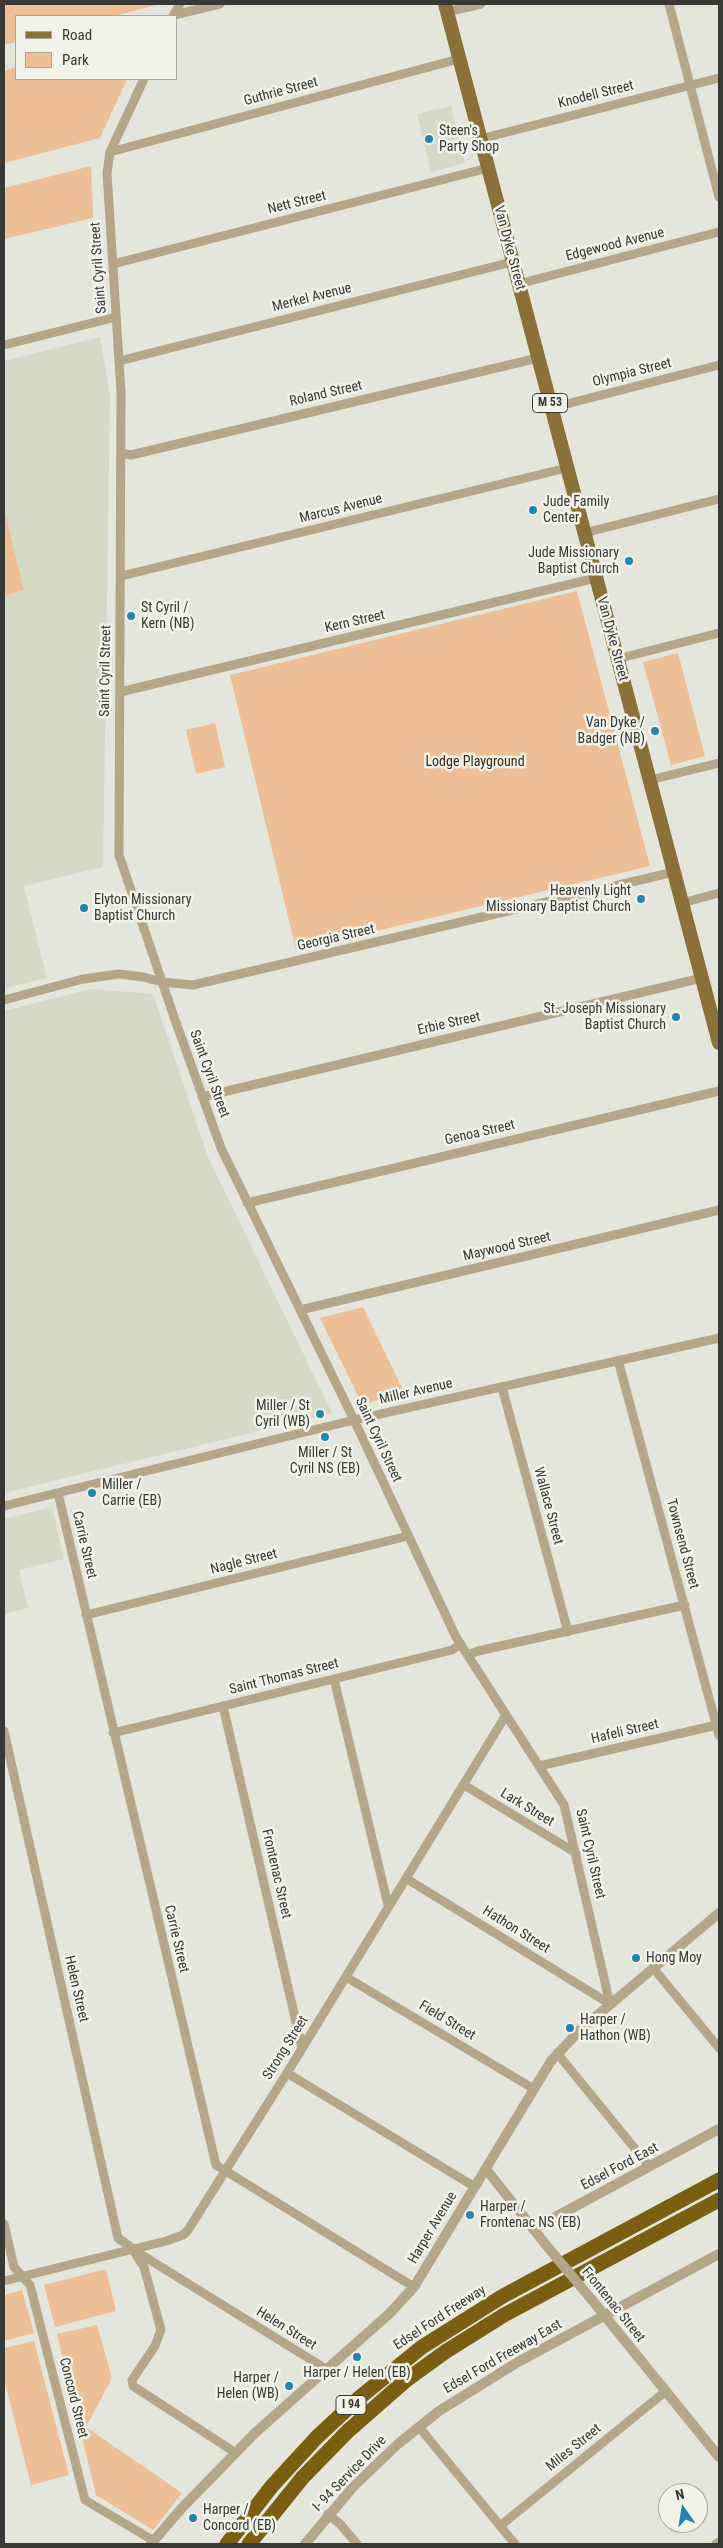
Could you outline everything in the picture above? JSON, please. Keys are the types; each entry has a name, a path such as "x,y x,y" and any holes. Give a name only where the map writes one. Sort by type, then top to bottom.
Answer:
{"highway":[{"name":"Edsel Ford Freeway","path":"227,2544 272,2486 317,2437 366,2391 422,2347 503,2296 719,2180"},
{"name":"I 94","path":"249,2544 323,2455 369,2412 429,2364 504,2315 719,2200"}],"main road":[{"name":"Van Dyke Street","path":"446,8 702,978 717,1024 719,1043"}],"street":[{"path":"178,15 220,4"},
{"path":"446,8 481,4"},
{"path":"669,4 719,197"},
{"name":"Guthrie Street","path":"110,152 459,59"},
{"name":"Knodell Street","path":"480,139 719,78"},
{"name":"Saint Cyril Street","path":"144,80 110,152 107,173 119,361 121,454 119,852 162,982 221,1148 461,1644 564,1804 610,2004"},
{"name":"Nett Street","path":"113,264 488,168"},
{"name":"Edgewood Avenue","path":"518,284 719,232"},
{"name":"Merkel Avenue","path":"119,361 512,262"},
{"path":"4,345 116,316"},
{"name":"Roland Street","path":"121,454 131,455 538,358"},
{"name":"Olympia Street","path":"551,408 719,365"},
{"name":"Marcus Avenue","path":"121,576 567,468"},
{"path":"584,533 719,499"},
{"name":"Kern Street","path":"120,692 596,578"},
{"path":"618,658 719,633"},
{"path":"650,780 719,763"},
{"name":"Georgia Street","path":"4,1000 97,976 119,974 143,976 162,982 193,985 220,980 674,872"},
{"path":"682,902 719,893"},
{"name":"Erbie Street","path":"202,1097 702,978"},
{"name":"Genoa Street","path":"247,1203 719,1091"},
{"name":"Maywood Street","path":"300,1310 719,1210"},
{"name":"Miller Avenue","path":"4,1506 354,1420 719,1338"},
{"name":"Townsend Street","path":"618,1360 719,1735"},
{"name":"Wallace Street","path":"502,1387 568,1632"},
{"name":"Carrie Street","path":"58,1492 216,2165 414,2287"},
{"name":"Nagle Street","path":"86,1615 408,1536"},
{"path":"468,1656 478,1651 684,1605"},
{"name":"Saint Thomas Street","path":"114,1733 452,1650 461,1644"},
{"path":"334,1679 388,1905"},
{"name":"Frontenac Street","path":"223,1706 302,2048"},
{"name":"Strong Street","path":"4,2281 183,2234 225,2172 287,2073 388,1905 407,1879 506,1715"},
{"name":"Hafeli Street","path":"539,1766 717,1725"},
{"name":"Helen Street","path":"4,1731 118,2238 326,2370"},
{"name":"Lark Street","path":"464,1785 576,1853"},
{"name":"Hathon Street","path":"407,1879 610,2004"},
{"name":"Harper Avenue","path":"155,2543 181,2509 236,2453 285,2405 389,2314 414,2287 550,2061 557,2053 610,2004 719,1913"},
{"path":"654,1969 719,2048"},
{"name":"Field Street","path":"346,1977 534,2090"},
{"path":"557,2053 649,2166"},
{"path":"287,2073 475,2187"},
{"name":"Edsel Ford East","path":"533,2229 719,2129"},
{"name":"Frontenac Street","path":"486,2170 719,2457"},
{"name":"Concord Street","path":"4,2224 14,2267 30,2285 84,2500 155,2543"},
{"path":"132,2248 144,2267 152,2306 161,2330 155,2346 132,2380 132,2386 236,2453"},
{"name":"Edsel Ford Freeway East","path":"419,2427 486,2380 719,2254"},
{"name":"Miles Street","path":"500,2526 666,2391"},
{"path":"419,2427 515,2544"},
{"name":"I- 94 Service Drive","path":"305,2544 328,2514 373,2467 419,2427"},
{"path":"328,2514 340,2524 356,2544"}],"shaded area":[{"path":"451,106 465,163 431,172 417,114"},
{"path":"100,337 110,396 103,867 24,886 47,978 4,988 4,361"},
{"path":"91,989 153,994 208,1157 332,1413 4,1493 4,1011"},
{"path":"52,1507 64,1559 19,1570 28,1608 4,1614 4,1519"}],"green space":[{"path":"4,4 160,4 119,15 15,15 15,42 4,45"},
{"path":"15,67 15,80 127,80 100,138 4,163 4,71"},
{"path":"91,166 93,218 4,239 4,188"},
{"path":"4,509 24,590 4,596"},
{"name":"Lodge Playground","path":"577,591 650,866 296,950 230,675"},
{"path":"678,653 705,756 671,765 643,662"},
{"path":"215,723 225,767 196,774 186,730"},
{"path":"363,1307 405,1394 362,1404 320,1318"},
{"path":"106,2269 116,2311 55,2327 44,2285"},
{"path":"22,2290 34,2333 4,2341 4,2295"},
{"path":"97,2325 112,2378 86,2427 182,2493 153,2530 96,2495 57,2334"},
{"path":"34,2341 69,2475 31,2485 4,2379 4,2348"}],"place":[{"name":"Steen's Party Shop","path":"429,139"},
{"name":"Jude Family Center","path":"533,510"},
{"name":"Jude Missionary Baptist Church","path":"629,561"},
{"name":"St Cyril / Kern (NB)","path":"131,616"},
{"name":"Van Dyke / Badger (NB)","path":"655,731"},
{"name":"Heavenly Light Missionary Baptist Church","path":"641,899"},
{"name":"Elyton Missionary Baptist Church","path":"84,908"},
{"name":"St. Joseph Missionary Baptist Church","path":"676,1017"},
{"name":"Miller / St Cyril (WB)","path":"320,1414"},
{"name":"Miller / St Cyril NS (EB)","path":"325,1437"},
{"name":"Miller / Carrie (EB)","path":"92,1493"},
{"name":"Hong Moy","path":"636,1958"},
{"name":"Harper / Hathon (WB)","path":"570,2028"},
{"name":"Harper / Frontenac NS (EB)","path":"470,2215"},
{"name":"Harper / Helen (EB)","path":"357,2357"},
{"name":"Harper / Helen (WB)","path":"289,2386"},
{"name":"Harper / Concord (EB)","path":"193,2518"}]}
